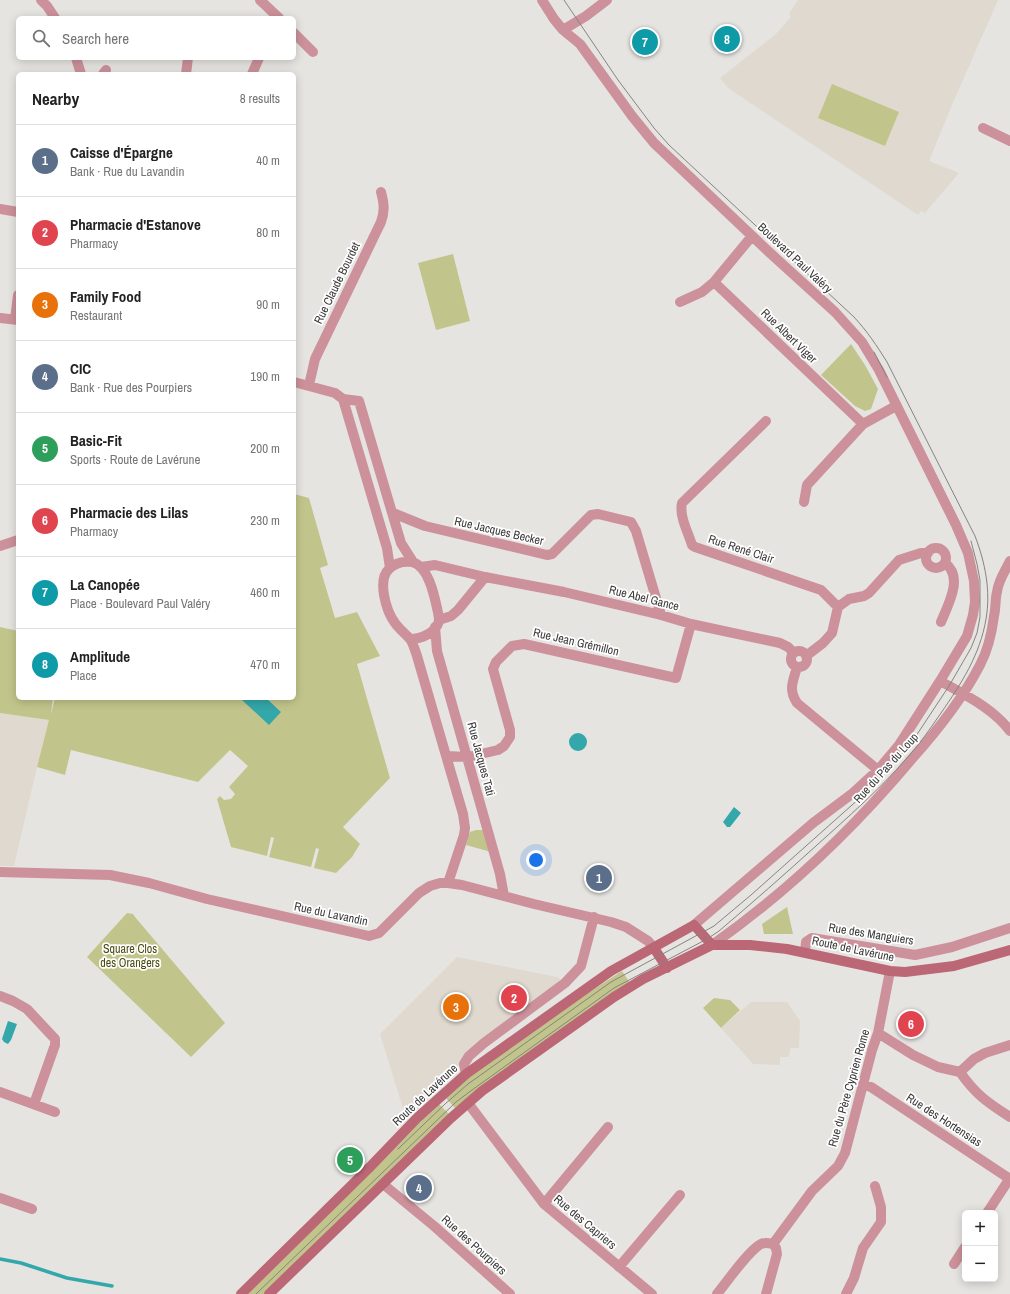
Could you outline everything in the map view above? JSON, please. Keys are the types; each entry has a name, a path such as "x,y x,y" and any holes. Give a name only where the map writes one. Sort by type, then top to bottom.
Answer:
{"street":[{"name":"Boulevard Paul Valéry","path":"542,0 563,30 580,44 632,116 654,142 752,236 835,312 865,347 879,370 964,542 973,574"},
{"path":"563,30 608,0"},
{"path":"47,2 54,16"},
{"path":"267,2 278,16"},
{"path":"296,35 313,52"},
{"path":"77,60 80,72"},
{"path":"186,72 188,60"},
{"path":"253,72 258,60"},
{"path":"983,128 1010,141"},
{"name":"Rue Claude Bourdet","path":"309,385 315,359 384,214 384,205 381,192"},
{"path":"0,209 16,212"},
{"path":"680,302 698,295 714,282 752,236"},
{"name":"Rue Albert Viger","path":"714,282 863,424"},
{"path":"0,318 16,319"},
{"path":"296,382 335,392 343,399 387,548 390,568"},
{"path":"343,399 359,401 402,543 417,565"},
{"path":"804,502 807,485 863,424 896,406"},
{"name":"Rue René Clair","path":"766,421 682,503 681,507 683,518 692,545 821,590 838,607"},
{"name":"Rue Jacques Becker","path":"393,513 425,526 547,555 552,554 591,515 598,514 631,522 636,531 661,615"},
{"path":"0,546 16,541"},
{"path":"933,548 943,550 946,556 945,563 937,568 931,566 927,562 928,553 933,548"},
{"path":"794,653 792,656 792,663 797,667 804,666 807,659 806,656 823,643 832,633 838,607 849,599 864,596 869,593 899,560 921,553 928,553"},
{"name":"Rue du Pas du Loup","path":"712,945 745,922 792,882 885,790 935,732 963,694 980,665 986,650 994,618 997,591 1003,573 1010,561"},
{"path":"417,565 404,562 396,563 386,572 384,577 385,600 388,612 399,630 410,639 417,656 463,814 465,828 462,845 448,883"},
{"path":"941,622 953,593 954,579 950,566 945,563"},
{"name":"Rue Abel Gance","path":"417,565 436,565 485,577 564,592 661,615 691,624 780,643 788,647 794,653 800,651 806,656"},
{"name":"Rue Jacques Tati","path":"417,565 430,583 435,597 437,651 500,874 504,896"},
{"name":"Rue du Pas du Loup","path":"694,925 813,823 853,793 878,770 899,745 960,648 968,630 975,602 973,574"},
{"path":"410,639 423,637 437,624 451,616 458,610 485,577"},
{"name":"Rue Jean Grémillon","path":"446,756 468,757 498,750 504,746 510,737 510,730 493,669 496,662 512,646 524,644 676,678 691,624"},
{"path":"797,667 791,687 792,696 797,703 878,770"},
{"path":"940,681 995,715 1010,731"},
{"name":"Rue du Lavandin","path":"0,872 110,875 369,936 379,933 419,893 430,886 440,883 448,883 626,926 654,948"},
{"path":"466,1074 464,1064 469,1056 484,1043 565,983 581,966 594,918"},
{"path":"694,925 712,945"},
{"name":"Route de Lavérune","path":"241,1294 368,1169 417,1118 466,1074 611,971 694,925"},
{"name":"Rue des Manguiers","path":"806,947 812,938 915,955 952,947 1010,928"},
{"name":"Route de Lavérune","path":"269,1294 451,1118 482,1091 614,997 643,979 712,945 806,947 890,971 905,972 954,966 1010,950"},
{"path":"654,948 667,968"},
{"name":"Rue du Père Cyprien Rome","path":"773,1244 812,1191 838,1166 845,1153 872,1050 878,1033 890,971"},
{"path":"0,996 27,1009 55,1040 55,1045 34,1104"},
{"path":"878,1033 913,1055 938,1067 960,1072 970,1087 984,1100 1010,1117"},
{"path":"960,1072 974,1059 986,1053 1010,1045"},
{"name":"Rue des Hortensias","path":"864,1085 871,1087 1010,1178"},
{"path":"0,1092 55,1112"},
{"name":"Rue des Capriers","path":"468,1103 544,1204 652,1294"},
{"path":"544,1204 608,1127"},
{"path":"989,1210 1010,1178"},
{"name":"Rue des Pourpiers","path":"383,1184 434,1226 510,1294"},
{"path":"846,1294 854,1278 863,1248 881,1222 881,1207 875,1186"},
{"path":"619,1267 680,1195"},
{"path":"0,1198 32,1209"},
{"path":"717,1294 753,1250 761,1244 767,1242 773,1244 777,1254 766,1294"},
{"path":"954,1264 962,1252"}],"shaded area":[{"path":"798,0 998,0 929,161 959,173 925,213 921,211 918,215 728,88 720,78 776,34 791,17 789,14"},
{"path":"0,713 50,720 37,767 14,866 0,866"},
{"path":"457,957 557,977 569,986 452,1071 418,1100 405,1115 380,1034"},
{"path":"751,1002 787,1002 800,1021 799,1048 790,1048 789,1057 780,1057 780,1065 753,1064 721,1028"}],"green space":[{"path":"832,84 899,112 885,146 818,118"},
{"path":"453,254 470,321 436,330 418,263"},
{"path":"851,344 865,365 878,389 871,409 865,411 855,406 821,375"},
{"path":"296,495 309,498 328,565 320,568 335,618 357,612 380,656 357,664 390,778 343,827 360,844 352,857 336,873 314,868 319,849 316,848 311,867 269,857 274,838 271,837 267,856 231,847 217,799 220,796 224,800 231,799 235,794 229,787 248,766 230,750 198,782 71,750 65,775 37,767 49,720 0,713 0,627 16,631 16,700 53,700 51,714 54,700 296,700"},
{"path":"483,830 491,852 466,845 470,832"},
{"path":"787,907 793,934 764,934 762,924"},
{"name":"Square Clos des Orangers","path":"127,913 133,914 225,1023 191,1057 87,957"},
{"path":"622,971 630,983 456,1109 444,1096 532,1031"},
{"path":"714,998 730,1000 740,1010 721,1028 703,1008"},
{"path":"437,1102 449,1114 264,1294 244,1294"}],"water":[{"path":"242,700 268,700 281,712 269,725"},
{"path":"578,733 584,736 587,742 584,748 578,751 572,748 569,742 572,736"},
{"path":"734,807 741,813 730,827 727,827 723,822"},
{"path":"8,1021 17,1024 8,1044 2,1039"}],"waterway":[{"path":"0,1259 21,1263 67,1278 112,1286"}],"tram line":[{"path":"256,1294 456,1102 614,988 707,939 719,931 781,878 863,803 911,754 948,702 969,669 983,632 988,598 982,556 975,536 887,362 868,333 854,317 669,145 654,128 618,80 564,0"},
{"path":"874,352 887,377"},
{"path":"398,1149 468,1084 611,982 714,926 861,797 899,757 912,742 949,686 971,648 977,633 980,617 980,580 971,541"}],"place":[{"name":"Amplitude","path":"727,39"},
{"name":"La Canopée","path":"645,42"},
{"name":"Caisse d'Épargne","path":"599,878"},
{"name":"Pharmacie d'Estanove","path":"514,998"},
{"name":"Family Food","path":"456,1007"},
{"name":"Pharmacie des Lilas","path":"911,1024"},
{"name":"Basic-Fit","path":"350,1160"},
{"name":"CIC","path":"419,1188"}]}
